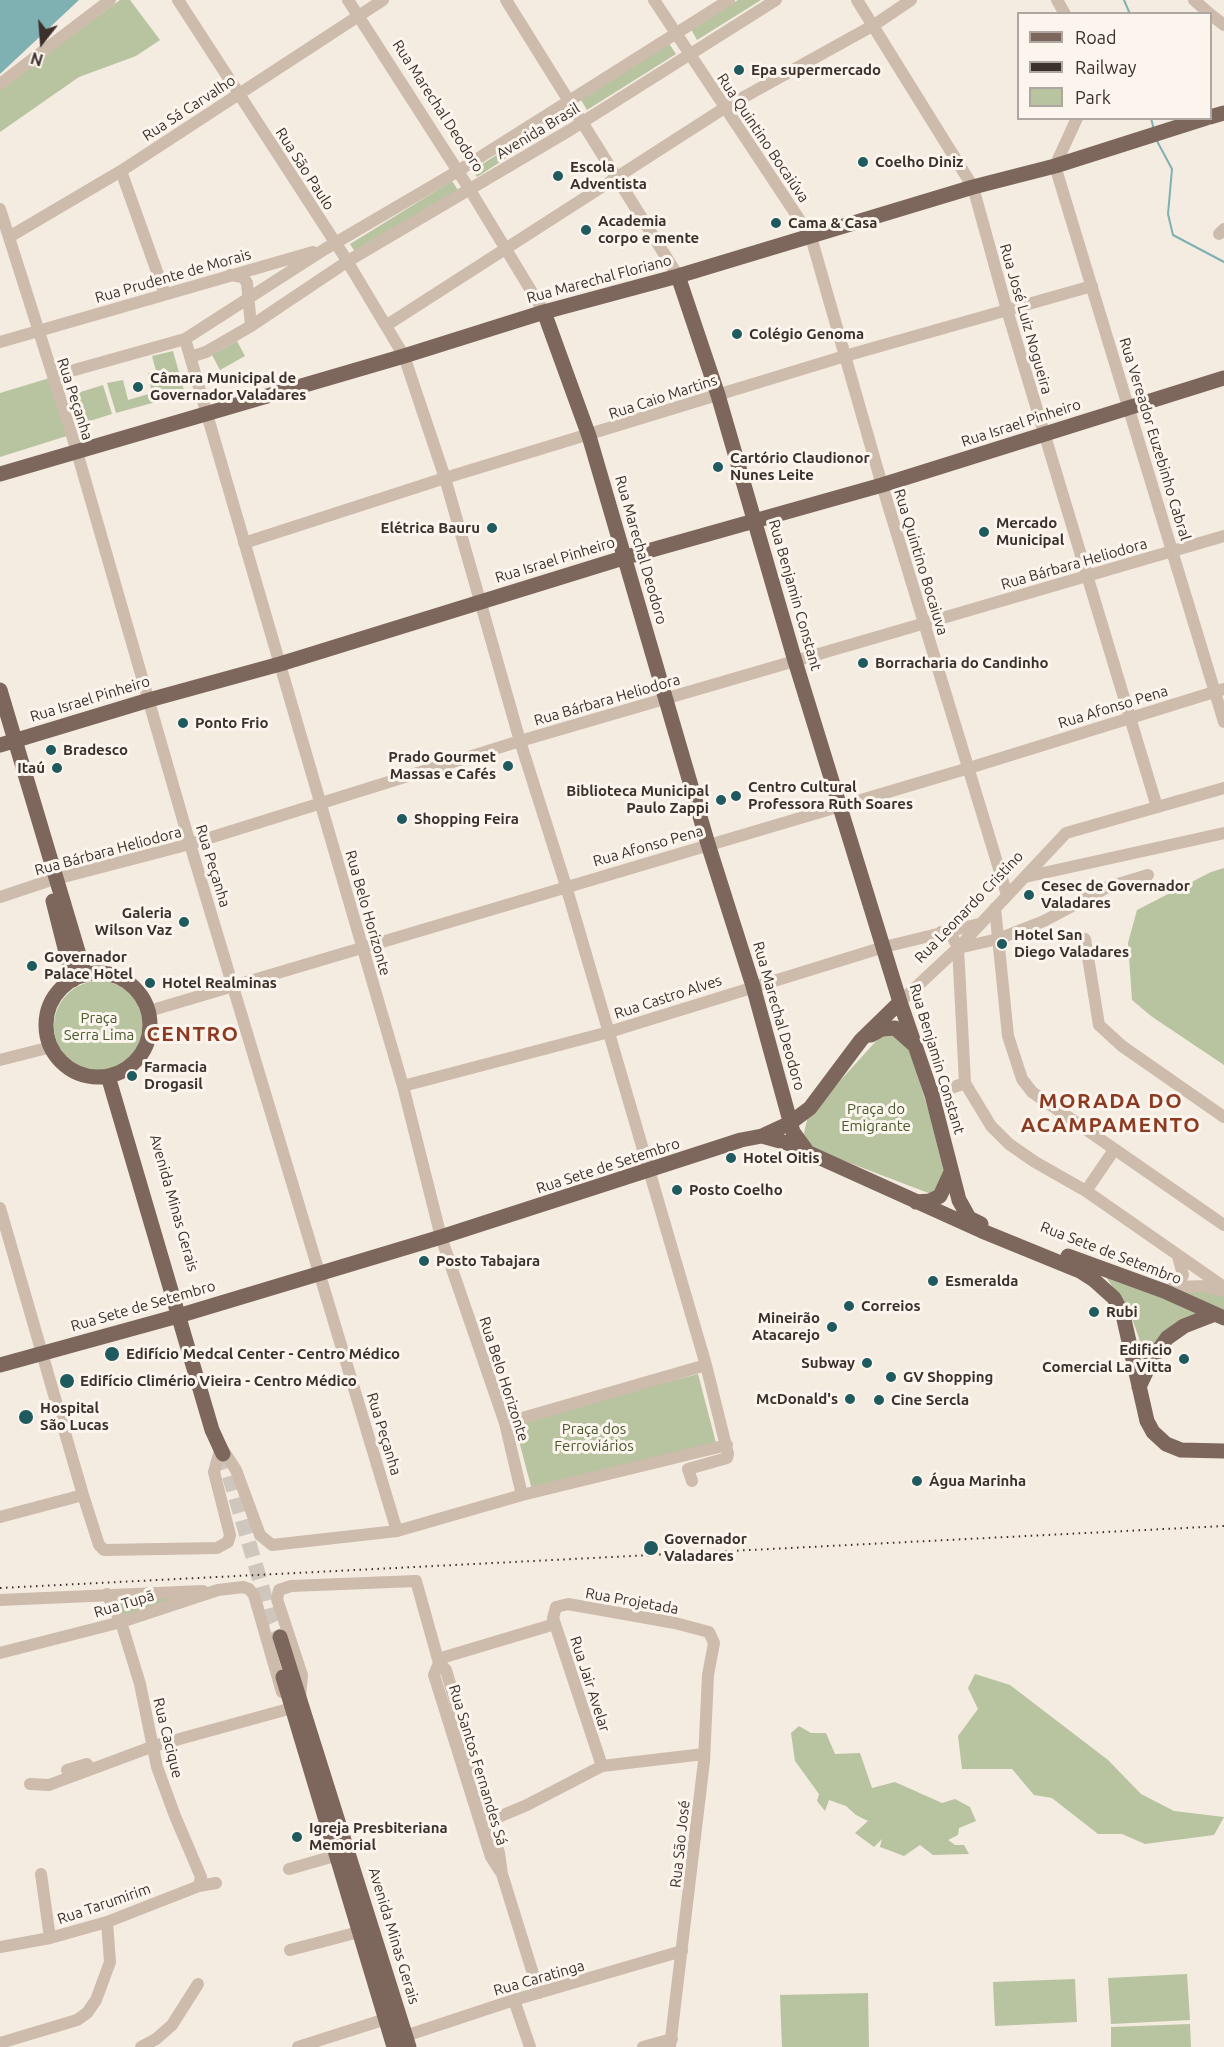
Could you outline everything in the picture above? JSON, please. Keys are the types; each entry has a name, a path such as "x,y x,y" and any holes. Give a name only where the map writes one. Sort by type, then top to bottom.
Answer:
{"main road":[{"name":"Rua Marechal Floriano","path":"0,474 75,448 404,356 544,312 678,276 973,187 1055,166 1202,120"},
{"name":"Rua Benjamin Constant","path":"678,276 718,395 795,661 900,1002 920,1055 951,1172 965,1212 971,1220 984,1225"},
{"name":"Rua Marechal Deodoro","path":"544,312 589,436 708,844 753,986 790,1123"},
{"name":"Rua Israel Pinheiro","path":"8,743 149,700 280,664 754,519 882,485 1045,436 1129,406 1224,378"},
{"path":"0,690 8,743"},
{"path":"0,716 52,880 79,977"},
{"path":"112,975 124,980 139,993 149,1011 149,1039 143,1053 134,1064 113,1075 91,1077 75,1072 60,1061 51,1047 46,1032 51,1002 60,989 79,977 112,975"},
{"name":"Rua Leonardo Cristino","path":"790,1123 810,1108 861,1040 900,1002"},
{"path":"861,1040 882,1029 895,1028 913,1042 920,1055"},
{"name":"Avenida Minas Gerais","path":"113,1075 183,1314 212,1430 222,1451"},
{"path":"762,1136 790,1123 799,1142 812,1156"},
{"name":"Rua Sete de Setembro","path":"0,1365 183,1314 441,1237 650,1172 741,1140 762,1136 787,1143 914,1202 1080,1271 1114,1298 1123,1315 1147,1421 1160,1440 1188,1452 1224,1451"},
{"path":"914,1202 938,1198 951,1172"},
{"name":"Rua Sete de Setembro","path":"984,1225 1170,1289 1219,1316"},
{"path":"1139,1388 1152,1359 1167,1338 1184,1326 1219,1316"},
{"name":"Avenida Minas Gerais","path":"277,1638 294,1702 400,2042"},
{"name":"Avenida Minas Gerais","path":"342,1854 359,1932 386,2019 400,2042"}],"street":[{"path":"0,84 110,0"},
{"name":"Rua São Paulo","path":"178,0 238,93 330,246 348,259 404,356 445,478 520,741 566,886 706,1365 727,1451"},
{"name":"Rua Marechal Deodoro","path":"348,0 470,190 544,312"},
{"name":"Rua Sá Carvalho","path":"9,237 121,171 383,0"},
{"name":"Rua Benjamin Constant","path":"506,0 678,276"},
{"path":"654,0 676,33"},
{"path":"53,376 185,339 330,246 458,171 729,0"},
{"name":"Avenida Brasil","path":"190,357 206,352 251,326 348,259 582,123 776,0"},
{"name":"Rua José Luiz Nogueira","path":"857,0 973,187 1007,310 1157,807"},
{"path":"387,324 726,108 874,25 911,0"},
{"path":"1194,0 1208,12"},
{"path":"1212,16 1224,25"},
{"name":"Rua Quintino Bocaiúva","path":"676,33 811,237"},
{"path":"1055,166 1076,120"},
{"name":"Rua Vereador Euzebinho Cabral","path":"1055,166 1174,551 1220,690 1224,722"},
{"path":"121,171 165,294"},
{"name":"Rua Peçanha","path":"0,209 75,448 190,844 235,987 397,1531"},
{"name":"Rua Quintino Bocaiuva","path":"811,237 882,485 1007,895"},
{"name":"Rua Prudente de Morais","path":"0,342 330,246"},
{"path":"225,276 237,274 247,283 251,326"},
{"name":"Rua Caio Martins","path":"244,543 445,478 589,436 845,356 1092,286"},
{"name":"Rua Belo Horizonte","path":"185,339 403,1086 441,1237 505,1423 522,1495"},
{"name":"Rua Marechal Floriano","path":"0,467 75,448"},
{"name":"Rua Bárbara Heliodora","path":"0,897 52,880 190,844 520,741 1224,536"},
{"name":"Rua Afonso Pena","path":"149,1011 840,804 969,768 1220,690"},
{"name":"Rua Leonardo Cristino","path":"900,1002 958,948 1066,833 1224,788"},
{"path":"1025,877 1224,833"},
{"path":"958,948 998,939 1044,921 1108,887 1149,875"},
{"path":"995,908 1008,1036 1022,1080 1032,1092 1224,1225"},
{"name":"Rua Castro Alves","path":"403,1086 609,1032 884,946 979,924"},
{"path":"941,932 954,938 958,948 965,1083 978,1109 1010,1144 1086,1191 1224,1287"},
{"path":"1085,939 1100,1025 1122,1046 1224,1117"},
{"path":"0,1060 51,1047"},
{"path":"932,1095 965,1083"},
{"path":"1086,1191 1114,1150"},
{"path":"0,1208 82,1495 101,1548 112,1552 217,1548 228,1542 230,1535 214,1472 222,1451"},
{"path":"1170,1289 1182,1279 1183,1269 1177,1254"},
{"path":"1170,1289 1204,1286 1224,1292"},
{"path":"505,1423 706,1365"},
{"name":"Avenida Minas Gerais","path":"222,1451 233,1464 260,1535 272,1545 397,1531"},
{"path":"397,1531 522,1495 727,1451"},
{"path":"692,1481 688,1469 727,1451"},
{"path":"0,1517 82,1495"},
{"name":"Avenida Minas Gerais","path":"294,1702 302,1675 278,1592 283,1587 416,1581"},
{"name":"Rua Santos Fernandes Sá","path":"416,1581 438,1661 446,1670 500,1853 502,1874 539,1994"},
{"name":"Rua Tupã","path":"0,1653 121,1622 218,1590 243,1587 249,1589 254,1595"},
{"path":"0,1600 218,1590"},
{"name":"Rua Cacique","path":"107,1594 121,1622 140,1684 148,1748 158,1767 175,1816 201,1877 199,1886"},
{"name":"Avenida Minas Gerais","path":"254,1595 278,1685 294,1702"},
{"name":"Rua Projetada","path":"555,1624 555,1610 558,1605 568,1604 704,1630 712,1635 714,1643"},
{"name":"Rua Jair Avelar","path":"438,1661 555,1624 602,1766"},
{"name":"Rua São José","path":"671,2043 695,1849 704,1754 708,1675 714,1643"},
{"name":"Rua Santos Fernandes Sá","path":"438,1661 434,1675 491,1857 502,1874"},
{"path":"30,1784 49,1785 148,1748 294,1702"},
{"path":"67,1770 131,1749 148,1748"},
{"path":"489,1821 527,1805 602,1766 704,1754"},
{"path":"289,1869 342,1854"},
{"path":"41,1874 50,1938"},
{"name":"Rua Tarumirim","path":"0,1947 50,1938 107,1922 199,1886 216,1883"},
{"path":"0,2043 77,2020 87,2013 96,2000 108,1970 110,1952 107,1922"},
{"path":"290,1950 359,1932"},
{"name":"Rua Caratinga","path":"400,2042 514,2000 682,1951"},
{"path":"141,2047 156,2039 172,2025 198,1984"},
{"path":"514,2000 530,2047"},
{"path":"298,2047 386,2019"},
{"path":"643,2047 671,2043"}],"green space":[{"path":"120,0 130,0 160,40 136,56 79,77 0,132 0,89"},
{"path":"738,0 761,0 697,40 691,29"},
{"path":"668,42 676,54 587,110 580,98"},
{"path":"563,112 567,119 477,177 473,170"},
{"path":"452,181 458,190 355,252 350,244"},
{"path":"237,341 245,356 220,370 212,355"},
{"path":"173,351 185,394 116,413 107,383 123,380 128,400 152,393 148,373 156,371 152,356"},
{"path":"53,377 70,435 0,457 0,393"},
{"path":"103,385 112,414 80,424 71,395"},
{"path":"1224,868 1224,1065 1151,1016 1132,1000 1128,943 1137,910 1211,872"},
{"name":"Praça Serra Lima","path":"90,981 108,981 124,988 137,1001 144,1017 144,1035 137,1051 124,1064 108,1071 90,1071 74,1064 61,1051 54,1035 54,1017 61,1001 74,988"},
{"name":"Praça do Emigrante","path":"897,1034 906,1043 912,1057 946,1168 943,1184 931,1194 813,1149 807,1143 804,1133 808,1116 878,1039 882,1036"},
{"path":"1104,1274 1203,1312 1144,1367 1139,1338 1130,1313"},
{"path":"1193,1290 1224,1294 1224,1310 1180,1292"},
{"name":"Praça dos Ferroviários","path":"698,1374 716,1443 532,1490 514,1422"},
{"path":"205,1593 123,1619 115,1596"},
{"path":"975,1674 1010,1685 1108,1760 1141,1794 1174,1811 1224,1817 1214,1835 1145,1844 1122,1834 1098,1834 1052,1798 1034,1795 1012,1769 962,1769 958,1736 978,1709 968,1688"},
{"path":"799,1726 811,1733 826,1733 835,1754 860,1753 872,1788 895,1782 942,1803 955,1799 970,1807 976,1821 959,1828 958,1835 948,1840 955,1845 964,1845 969,1854 933,1855 920,1845 904,1856 880,1847 882,1839 874,1847 855,1833 868,1821 856,1815 846,1806 829,1800 825,1811 817,1801 819,1794 795,1761 791,1733"},
{"path":"1187,1974 1190,2020 1111,2024 1108,1978"},
{"path":"1075,1979 1077,2022 995,2026 993,1982"},
{"path":"868,1993 869,2047 782,2047 780,1995"},
{"path":"1190,2024 1191,2047 1111,2047 1111,2027"}],"water":[{"path":"0,0 79,0 0,74"}],"waterway":[{"path":"1124,0 1129,12"},
{"path":"1152,120 1154,130"},
{"path":"1157,141 1172,169 1168,214 1173,235 1224,262"}],"tunnel":[{"path":"223,1454 270,1615 280,1637"}],"railway":[{"path":"0,1588 1224,1526"}],"place":[{"name":"Epa supermercado","path":"739,70"},
{"name":"Coelho Diniz","path":"863,162"},
{"name":"Escola Adventista","path":"558,176"},
{"name":"Cama & Casa","path":"776,223"},
{"name":"Academia corpo e mente","path":"586,230"},
{"name":"Colégio Genoma","path":"737,334"},
{"name":"Câmara Municipal de Governador Valadares","path":"138,387"},
{"name":"Cartório Claudionor Nunes Leite","path":"718,467"},
{"name":"Elétrica Bauru","path":"492,528"},
{"name":"Mercado Municipal","path":"984,532"},
{"name":"Borracharia do Candinho","path":"863,663"},
{"name":"Ponto Frio","path":"183,723"},
{"name":"Bradesco","path":"51,750"},
{"name":"Prado Gourmet Massas e Cafés","path":"508,766"},
{"name":"Itaú","path":"57,768"},
{"name":"Centro Cultural Professora Ruth Soares","path":"736,796"},
{"name":"Biblioteca Municipal Paulo Zappi","path":"721,800"},
{"name":"Shopping Feira","path":"402,819"},
{"name":"Cesec de Governador Valadares","path":"1029,895"},
{"name":"Galeria Wilson Vaz","path":"184,922"},
{"name":"Hotel San Diego Valadares","path":"1002,944"},
{"name":"Governador Palace Hotel","path":"32,966"},
{"name":"Hotel Realminas","path":"150,983"},
{"name":"Farmacia Drogasil","path":"132,1076"},
{"name":"Hotel Oitis","path":"731,1158"},
{"name":"Posto Coelho","path":"677,1190"},
{"name":"Posto Tabajara","path":"424,1261"},
{"name":"Esmeralda","path":"933,1281"},
{"name":"Correios","path":"849,1306"},
{"name":"Rubi","path":"1094,1312"},
{"name":"Mineirão Atacarejo","path":"832,1327"},
{"name":"Edifício Medcal Center - Centro Médico","path":"112,1354"},
{"name":"Edificio Comercial La Vitta","path":"1184,1359"},
{"name":"Subway","path":"867,1363"},
{"name":"GV Shopping","path":"891,1377"},
{"name":"Edifício Climério Vieira - Centro Médico","path":"67,1381"},
{"name":"McDonald's","path":"850,1399"},
{"name":"Cine Sercla","path":"879,1400"},
{"name":"Hospital São Lucas","path":"26,1417"},
{"name":"Água Marinha","path":"917,1481"},
{"name":"Governador Valadares","path":"651,1548"},
{"name":"Igreja Presbiteriana Memorial","path":"297,1837"}],"district":[{"name":"CENTRO","path":"193,1034"},
{"name":"MORADA DO ACAMPAMENTO","path":"1111,1113"}]}
